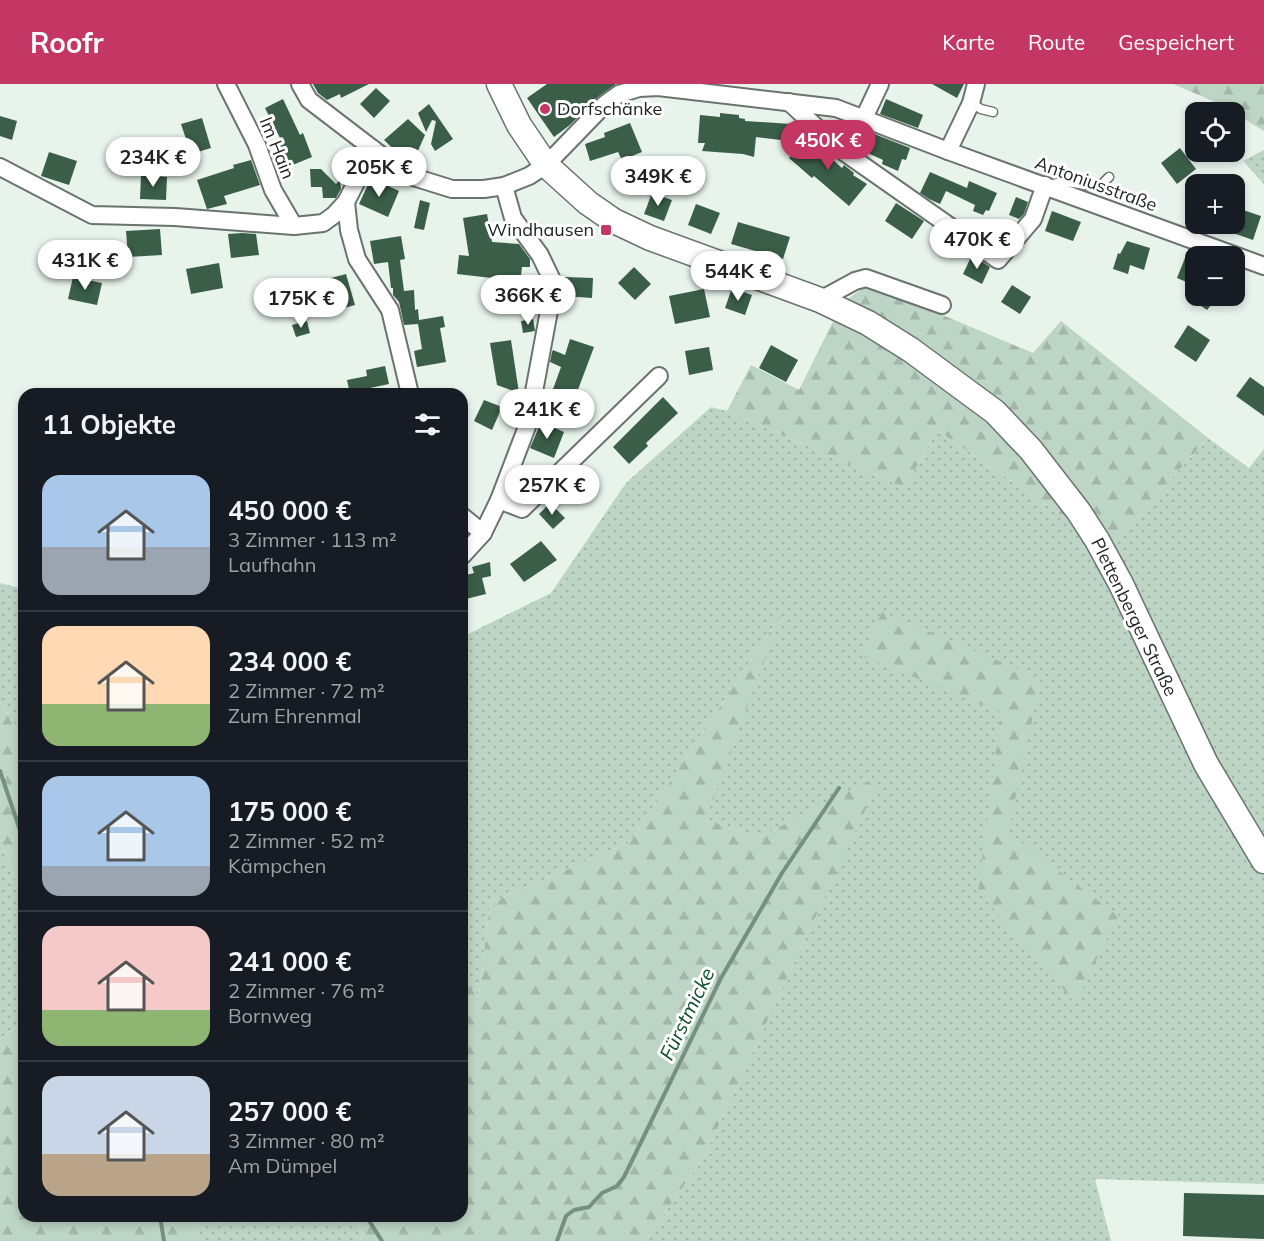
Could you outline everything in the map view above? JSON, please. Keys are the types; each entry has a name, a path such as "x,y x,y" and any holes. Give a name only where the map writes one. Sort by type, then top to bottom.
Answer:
{"main road":[{"name":"Plettenberger Straße","path":"499,84 519,124 546,165 588,203 614,221 650,238 820,300 868,323 911,350 995,412 1030,450 1079,512 1121,584 1206,764 1264,861"}],"street":[{"name":"Im Hain","path":"226,84 257,145 273,190 294,226"},
{"name":"Antoniusstraße","path":"300,84 309,100 407,175 452,189 504,186 529,176 546,165 605,104 619,94 639,88 658,86 836,108 1264,266"},
{"path":"864,118 880,84"},
{"path":"948,151 971,103 976,84"},
{"path":"789,102 841,150 998,260 1033,219 1045,185"},
{"path":"0,167 92,215 175,217 294,226 323,223 346,202 373,149"},
{"path":"468,549 483,533 499,501 528,424 551,300 552,280 540,255 513,218 504,186"},
{"path":"346,202 357,259 390,310 409,388"},
{"path":"820,300 855,281 866,278 942,305"},
{"path":"499,501 522,509 659,376"},
{"path":"468,521 483,533"}],"lane":[{"path":"971,103 993,112"},
{"path":"1045,185 1066,182 1099,187 1108,177"}],"green space":[{"path":"1173,84 1264,84 1264,131 1245,119 1245,102 1215,102"},
{"path":"1264,150 1264,184 1244,162"},
{"path":"869,284 1033,353 1061,321 1208,438 1109,548 937,430 905,488 727,411 751,365 799,390 842,303"},
{"path":"711,407 727,411 905,488 937,430 1109,548 1208,438 1249,468 1264,449 1264,1184 1095,1179 1111,1241 645,1241 704,1157 881,775 758,838 705,819 779,618 630,842 490,903 479,995 468,985 468,634 551,593 626,483"},
{"path":"0,583 18,588 18,730 0,703"},
{"path":"882,612 1041,679 1008,832 1118,916 1075,1003 978,891 1001,712 861,656"},
{"path":"781,615 706,819 758,838 882,774 704,1157 645,1241 362,1241 359,1222 468,1222 468,985 479,995 490,903 630,842"},
{"path":"0,703 18,730 18,886 0,839"},
{"path":"0,839 18,886 18,1026 0,1039"},
{"path":"18,1026 18,1222 195,1222 203,1241 0,1241 0,1039"},
{"path":"195,1222 359,1222 362,1241 203,1241"}],"building":[{"path":"313,84 369,84 341,98 340,94 327,100 318,93"},
{"path":"547,84 616,84 599,96 570,125 554,137 527,98"},
{"path":"932,84 964,84 957,98"},
{"path":"376,88 390,101 374,118 360,104"},
{"path":"283,99 300,135 303,133 312,157 283,169 273,146 282,142 265,108"},
{"path":"886,99 923,115 918,128 880,114"},
{"path":"429,104 453,139 435,151 431,144 436,121 432,120 426,132 418,113"},
{"path":"720,113 739,115 739,118 745,121 791,124 789,141 756,137 754,157 702,151 705,143 698,143 700,115 720,117"},
{"path":"0,116 17,121 12,140 0,136"},
{"path":"202,118 211,148 191,154 181,124"},
{"path":"408,119 425,135 417,153 406,161 384,140"},
{"path":"630,123 642,152 622,160 618,152 590,161 585,144 605,137 604,133"},
{"path":"854,126 910,148 906,160 902,159 898,171 882,164 883,160 847,141"},
{"path":"808,137 842,168 844,165 854,173 853,175 867,184 849,206 789,158"},
{"path":"1180,148 1185,155 1185,162 1191,162 1196,169 1190,174 1185,174 1185,178 1177,184 1161,163"},
{"path":"49,152 77,161 69,185 41,176"},
{"path":"251,160 260,185 224,196 227,204 207,209 197,180"},
{"path":"310,169 321,169 336,184 340,180 341,189 336,198 323,198 322,187 311,187"},
{"path":"930,172 967,188 969,181 997,193 989,211 986,210 983,215 973,211 975,205 946,191 940,204 929,199 920,193"},
{"path":"141,175 167,177 166,200 140,199"},
{"path":"371,178 399,191 388,217 359,204"},
{"path":"652,193 672,200 664,221 644,214"},
{"path":"1016,197 1028,202 1024,214 1019,219 1009,215"},
{"path":"420,200 430,203 424,230 414,228"},
{"path":"896,203 924,221 912,239 885,221"},
{"path":"696,204 720,213 711,234 688,225"},
{"path":"1052,211 1081,222 1073,241 1045,231"},
{"path":"1245,211 1261,216 1253,240 1236,234 1245,234"},
{"path":"487,214 492,242 519,244 530,259 530,267 522,267 520,285 499,284 500,279 457,274 459,255 469,256 463,218"},
{"path":"738,222 790,237 783,259 731,244"},
{"path":"160,229 162,255 128,257 126,231"},
{"path":"228,234 256,234 259,255 231,258"},
{"path":"401,236 405,259 400,260 404,291 414,290 415,310 418,309 419,320 443,316 445,327 440,328 446,362 417,367 414,351 422,349 418,324 404,325 399,302 391,288 388,262 374,264 370,241"},
{"path":"1127,241 1150,248 1144,270 1130,265 1128,274 1113,269 1118,253 1120,254"},
{"path":"972,255 990,267 982,284 963,274"},
{"path":"1185,258 1185,281 1177,278"},
{"path":"219,263 223,288 191,294 186,269"},
{"path":"634,267 651,284 635,300 618,283"},
{"path":"346,274 355,305 337,310 327,279"},
{"path":"73,277 102,283 97,305 68,299"},
{"path":"565,277 593,278 592,298 564,296"},
{"path":"1012,285 1031,297 1020,314 1001,302"},
{"path":"732,288 752,295 745,315 725,308"},
{"path":"704,289 710,317 675,324 669,296"},
{"path":"533,319 535,331 523,333 521,321"},
{"path":"307,321 310,333 296,337 292,325"},
{"path":"1188,325 1210,340 1196,362 1174,347"},
{"path":"570,339 594,347 570,411 548,403 561,367 550,362 552,352 553,350 565,355"},
{"path":"511,340 519,393 497,385 490,343"},
{"path":"771,345 798,360 786,382 759,368"},
{"path":"709,347 713,370 689,375 685,351"},
{"path":"385,366 389,384 370,388 349,388 347,380 367,376 366,370"},
{"path":"1250,377 1264,387 1264,416 1236,396"},
{"path":"663,397 678,413 646,443 648,446 629,464 613,447"},
{"path":"484,400 502,407 492,430 474,421"},
{"path":"541,422 564,432 554,458 530,448"},
{"path":"583,465 597,481 580,496 567,480"},
{"path":"550,503 565,518 553,529 539,514"},
{"path":"541,541 557,560 524,582 510,564"},
{"path":"490,562 491,576 482,578 486,594 468,598 468,574 474,573 472,567"},
{"path":"1184,1193 1264,1195 1264,1239 1183,1236"}],"waterway":[{"path":"0,771 18,824"},
{"name":"Fürstmicke","path":"557,1241 566,1216 574,1210 589,1207 602,1193 617,1186 624,1177 721,978 782,873 839,788"},
{"path":"161,1222 164,1241"},
{"path":"370,1222 382,1241"}],"place":[{"name":"Dorfschänke","path":"545,109"},
{"name":"Windhausen","path":"606,230"}]}
